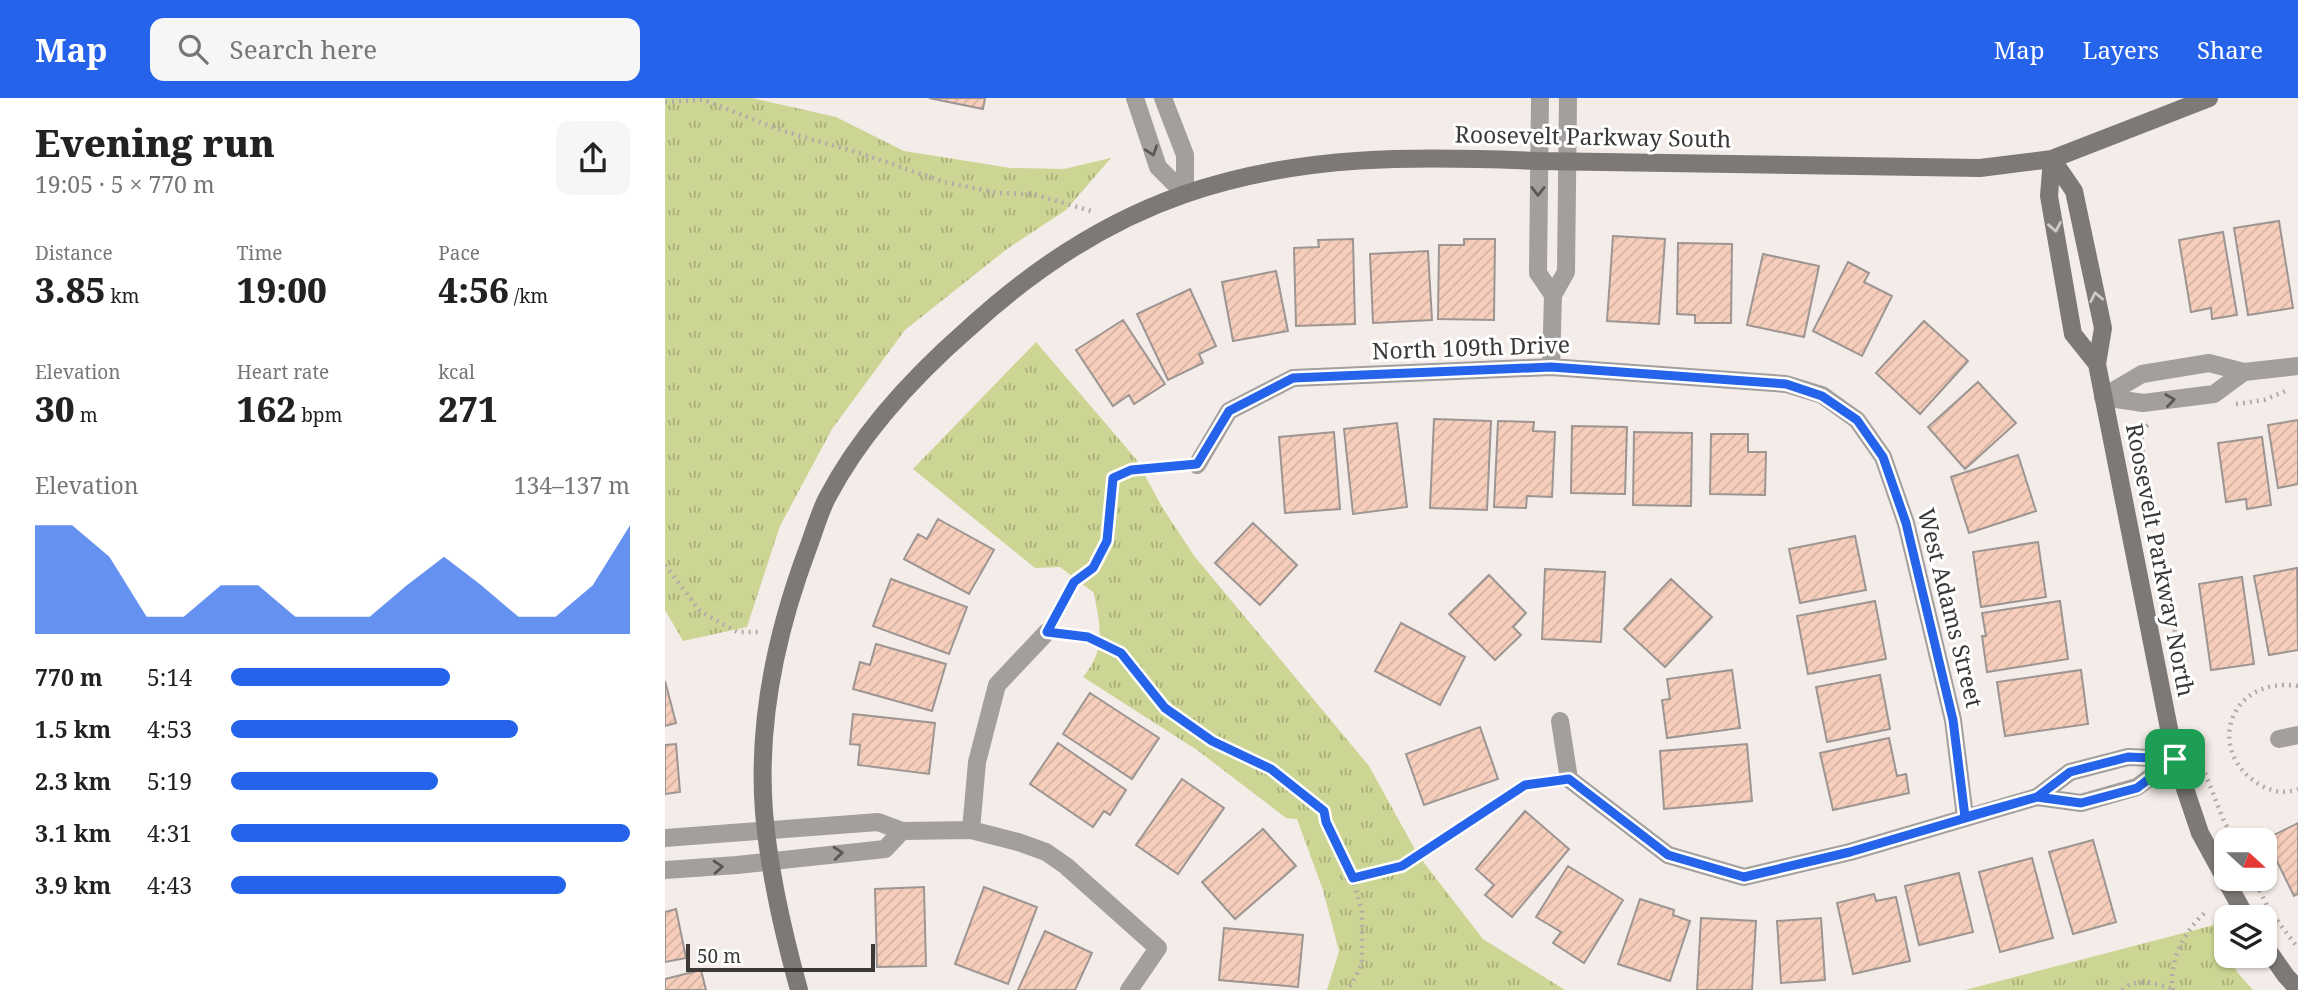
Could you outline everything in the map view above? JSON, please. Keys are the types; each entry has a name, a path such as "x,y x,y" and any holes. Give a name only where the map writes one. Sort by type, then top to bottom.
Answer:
{"street":[{"path":"1135,98 1157,167 1185,194"},
{"path":"1163,98 1185,155 1185,194"},
{"path":"1540,98 1538,272 1553,295"},
{"path":"1551,367 1553,295 1566,272 1567,98"},
{"name":"Roosevelt Parkway South","path":"799,990 784,936 764,811 763,750 772,667 780,632 827,499 861,445 898,398 955,340 997,302 1056,258 1122,221 1185,194 1265,172 1309,164 1360,160 1471,158 1567,162 1980,167 2052,159 2209,98"},
{"name":"Roosevelt Parkway North","path":"2052,159 2049,196 2073,334 2097,364"},
{"name":"Roosevelt Parkway North","path":"2052,159 2074,191 2103,328 2097,364 2175,759 2200,833 2239,905"},
{"path":"2103,397 2142,374 2209,363 2244,372 2298,366"},
{"name":"North 109th Drive","path":"1197,464 1229,411 1293,378 1551,367 1786,384 1822,396 1857,420"},
{"path":"2103,397 2143,403 2214,394 2244,372"},
{"name":"West Adams Street","path":"1857,420 1883,457 1906,523 1953,720 1965,817"},
{"path":"971,830 977,762 997,685 1047,632"},
{"path":"1560,721 1569,779 1668,855 1744,877 1850,852 2037,797 2070,772 2128,757 2175,759"},
{"path":"2279,739 2298,734"},
{"path":"2037,797 2081,803 2137,788 2175,759"},
{"path":"665,838 878,822 902,831 971,830 1018,842 1046,852 1066,866 1158,948 1129,990"},
{"path":"665,870 885,849 902,831"},
{"path":"2277,964 2298,989"}],"path":[{"path":"665,102 704,100 783,131 863,154 944,182 999,194 1033,194 1122,221"},
{"path":"2224,406 2264,400 2297,386"},
{"path":"2151,422 2144,428 2141,441 2186,692"},
{"path":"1197,464 1131,470 1113,478 1107,541 1093,568 1074,582 1047,632 1088,637 1121,653 1165,708 1212,741 1271,769 1324,811 1326,822 1353,878 1362,912 1362,964 1348,990"},
{"path":"665,565 700,611 737,632 780,632"},
{"path":"2199,757 2228,828"},
{"path":"1353,878 1402,866 1525,785 1569,779"},
{"path":"2260,891 2270,911 2298,947"},
{"path":"2122,990 2127,985 2151,982 2172,989 2174,964 2186,933 2194,921 2207,911"}],"green space":[{"path":"665,98 752,98 836,117 904,151 1011,168 1064,169 1111,158 1066,210 1007,249 905,330 832,429 780,526 747,627 683,641 665,610"},
{"path":"1036,342 1136,459 1162,507 1195,557 1369,766 1418,855 1483,939 1565,990 1327,990 1339,951 1323,890 1297,819 1286,818 1197,750 1083,677 1099,647 1094,593 1060,567 1035,568 913,469"},
{"path":"2214,925 2214,968 2236,968 2253,990 1965,990"}],"building":[{"path":"929,98 985,98 983,109"},
{"path":"2279,221 2293,308 2248,315 2234,228"},
{"path":"2223,232 2237,315 2212,319 2211,308 2191,312 2179,240"},
{"path":"1613,236 1665,239 1659,324 1607,321"},
{"path":"1353,239 1355,324 1296,326 1294,248 1319,247 1318,240"},
{"path":"1464,239 1495,239 1494,320 1438,319 1439,245 1464,245"},
{"path":"1678,243 1732,244 1731,323 1695,323 1695,315 1677,314"},
{"path":"1428,251 1432,320 1373,323 1370,254"},
{"path":"1763,254 1819,266 1804,337 1747,325"},
{"path":"1848,262 1869,273 1864,282 1892,296 1862,356 1813,331"},
{"path":"1276,271 1288,331 1233,341 1222,282"},
{"path":"1190,289 1216,346 1199,354 1203,363 1168,380 1137,314"},
{"path":"1123,320 1165,384 1134,404 1129,395 1113,406 1076,350"},
{"path":"1924,321 1968,361 1920,414 1876,373"},
{"path":"1978,382 2016,423 1965,469 1928,427"},
{"path":"1434,419 1491,421 1487,510 1430,508"},
{"path":"2298,420 2298,484 2278,488 2268,425"},
{"path":"1498,421 1534,422 1533,431 1555,432 1552,497 1527,496 1526,508 1494,507"},
{"path":"1397,423 1407,507 1353,514 1344,429"},
{"path":"1572,426 1627,427 1625,494 1571,493"},
{"path":"1334,432 1340,509 1285,513 1279,437"},
{"path":"1634,432 1692,433 1691,506 1633,505"},
{"path":"1711,434 1748,434 1748,452 1766,452 1765,495 1710,494"},
{"path":"2262,437 2271,505 2247,509 2246,499 2226,502 2218,443"},
{"path":"2018,455 2036,511 1969,533 1951,477"},
{"path":"938,519 994,550 969,594 904,559 918,534 927,539"},
{"path":"1253,523 1297,565 1260,605 1215,563"},
{"path":"1855,536 1866,590 1800,603 1789,549"},
{"path":"2038,542 2046,597 1981,607 1973,552"},
{"path":"2297,568 2298,650 2269,655 2254,576"},
{"path":"1545,569 1605,572 1601,642 1542,639"},
{"path":"1489,575 1526,613 1513,627 1521,635 1495,660 1449,614"},
{"path":"2242,577 2254,664 2211,670 2199,584"},
{"path":"891,579 967,607 949,654 873,626"},
{"path":"1671,579 1712,617 1665,667 1624,629"},
{"path":"1875,601 1886,659 1808,674 1797,616"},
{"path":"2060,601 2068,659 1987,672 1982,613"},
{"path":"1401,623 1465,657 1440,705 1375,671"},
{"path":"876,644 946,664 932,711 853,689 860,662 870,665"},
{"path":"1732,670 1740,728 1667,738 1662,700 1670,699 1667,679"},
{"path":"2081,670 2088,724 2005,736 1997,682"},
{"path":"1880,675 1890,729 1827,742 1816,687"},
{"path":"665,681 676,723 665,726"},
{"path":"1090,693 1159,738 1132,779 1063,734"},
{"path":"853,714 935,723 929,774 858,765 860,745 850,744"},
{"path":"1480,727 1498,779 1424,805 1406,754"},
{"path":"1889,738 1897,776 1906,774 1909,793 1833,810 1820,753"},
{"path":"1058,743 1126,790 1110,815 1104,811 1093,827 1030,784"},
{"path":"676,744 680,792 665,794 665,745"},
{"path":"1747,744 1752,801 1664,809 1660,751"},
{"path":"1182,779 1224,808 1178,874 1136,845"},
{"path":"1525,811 1569,849 1512,917 1485,895 1494,885 1476,869"},
{"path":"2298,823 2298,894 2294,896 2277,861 2277,834"},
{"path":"1263,829 1296,866 1235,919 1202,882"},
{"path":"2093,840 2116,922 2073,934 2049,852"},
{"path":"2032,858 2053,938 2000,952 1979,872"},
{"path":"1568,866 1623,900 1584,963 1553,943 1561,932 1536,917"},
{"path":"1959,873 1973,932 1919,945 1905,886"},
{"path":"924,887 926,966 877,967 875,889"},
{"path":"984,887 1037,907 1008,984 955,964"},
{"path":"1874,894 1876,901 1896,897 1910,961 1853,974 1837,903"},
{"path":"1640,899 1674,910 1673,915 1690,921 1670,981 1618,964"},
{"path":"676,909 686,958 665,962 665,912"},
{"path":"1701,918 1756,921 1752,990 1697,990"},
{"path":"1821,918 1825,980 1781,983 1777,921"},
{"path":"1224,928 1303,935 1298,987 1219,980"},
{"path":"1045,931 1092,953 1075,990 1018,990"},
{"path":"701,970 706,990 665,990 665,979"}],"route":[{"path":"2175,759 2128,757 2070,772 2037,797 1965,817 1953,720 1906,523 1883,457 1857,420 1822,396 1786,384 1551,367 1293,378 1229,411 1197,464 1131,470 1113,478 1107,541 1093,568 1074,582 1047,632 1088,637 1121,653 1165,708 1212,741 1271,769 1324,811 1326,822 1353,878 1402,866 1525,785 1569,779 1668,855 1744,877 1850,852 2037,797 2081,803 2137,788 2175,759"}]}
